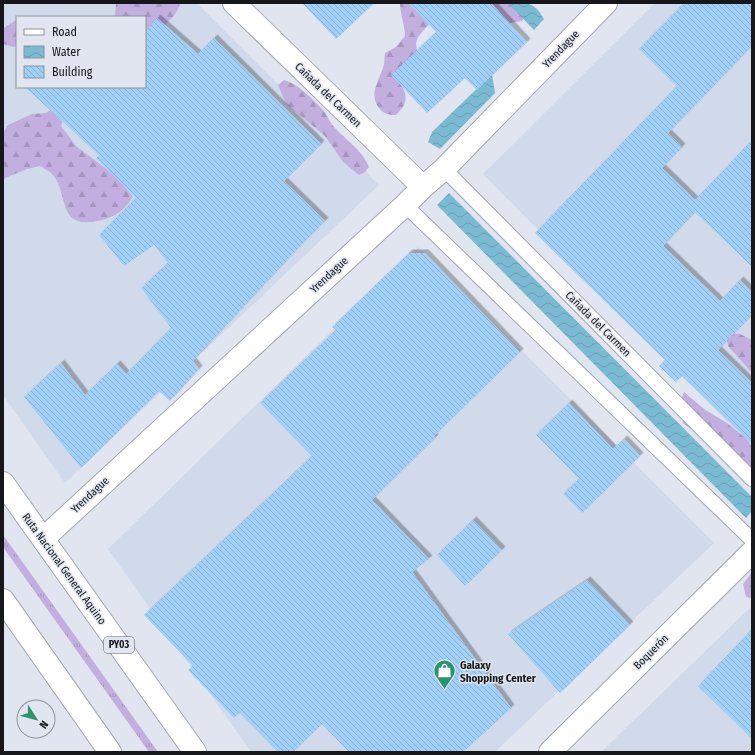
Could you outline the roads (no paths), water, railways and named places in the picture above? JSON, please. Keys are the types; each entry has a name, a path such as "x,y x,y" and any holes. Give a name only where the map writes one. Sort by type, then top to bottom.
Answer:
{"main road":[{"name":"Cañada del Carmen","path":"234,3 423,187"},
{"name":"Yrendague","path":"43,539 444,169 606,3"},
{"name":"Ruta Nacional General Aquino","path":"3,483 195,752"},
{"name":"Boquerón","path":"550,752 752,552"},
{"path":"3,600 110,752"}],"lane":[{"name":"Cañada del Carmen","path":"444,169 752,479"},
{"path":"405,205 752,540"}],"water":[{"path":"508,3 529,4 537,9 544,19 534,30"},
{"path":"492,74 495,93 440,149 428,142 432,132"},
{"path":"449,193 752,497 752,511 746,518 437,205"}],"place":[{"name":"Galaxy Shopping Center","path":"445,690"}]}
